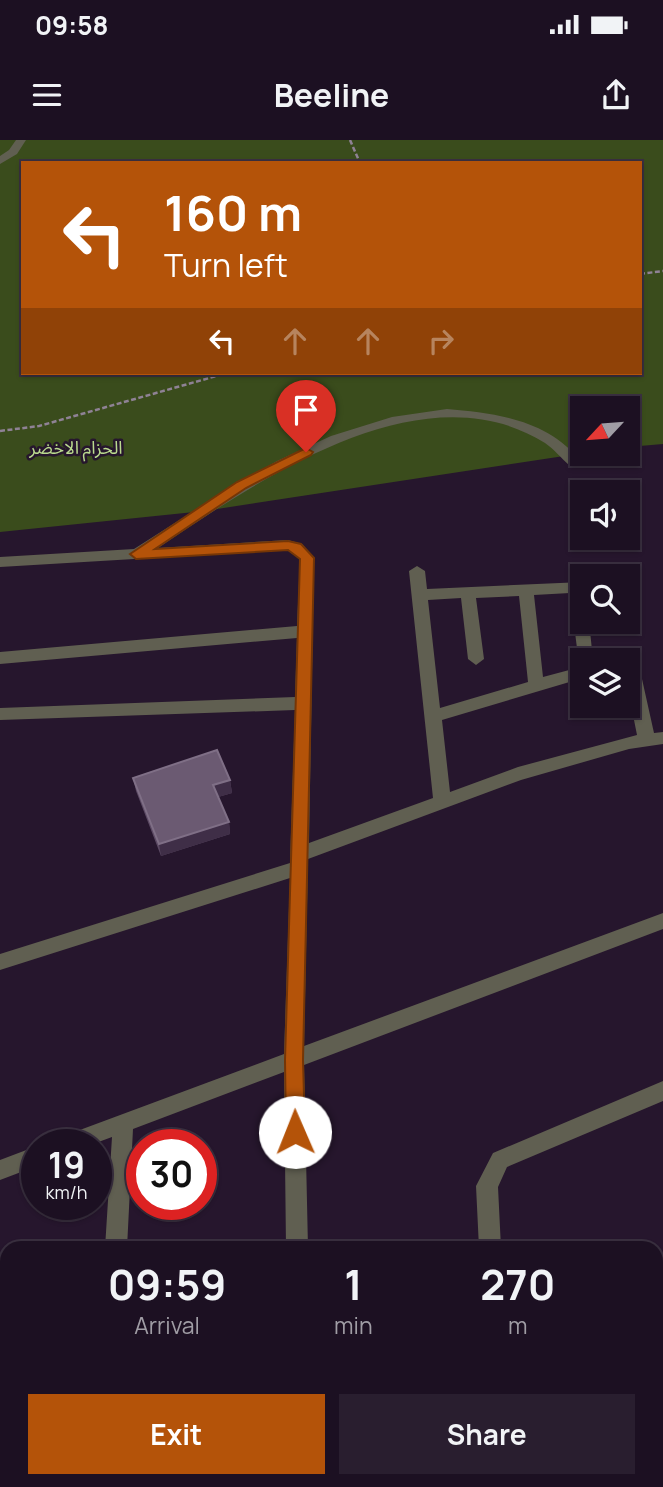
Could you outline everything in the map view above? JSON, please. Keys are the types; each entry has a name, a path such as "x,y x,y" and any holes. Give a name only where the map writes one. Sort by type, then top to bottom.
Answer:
{"street":[{"path":"0,161 13,152 21,140"},
{"path":"136,554 252,479 348,433 381,424 441,413 468,412 508,420 551,441 570,459"},
{"path":"0,562 257,546 297,548 307,558 294,1060 297,1241"},
{"path":"417,571 442,800"},
{"path":"420,595 570,588"},
{"path":"526,590 536,686"},
{"path":"468,593 476,659"},
{"path":"0,658 307,631"},
{"path":"433,716 570,674"},
{"path":"0,962 300,861 442,800 518,774 655,739 640,696"},
{"path":"0,714 304,703"},
{"path":"109,1129 663,921"},
{"path":"490,1241 487,1186 500,1160 663,1091"},
{"path":"116,1241 123,1124"},
{"path":"0,1170 21,1162"}],"path":[{"path":"350,140 359,161"},
{"path":"642,274 663,271"},
{"path":"0,431 39,426 220,375"}],"green space":[{"name":"الحزام الاخضر","path":"0,140 663,140 663,444 640,446 640,396 570,396 570,455 204,511 0,532"}],"building":[{"path":"217,750 230,780 213,785 229,822 159,844 133,778"}],"route":[{"path":"295,1132 294,1060 307,558 297,548 288,545 136,554 241,485 306,452"}]}
